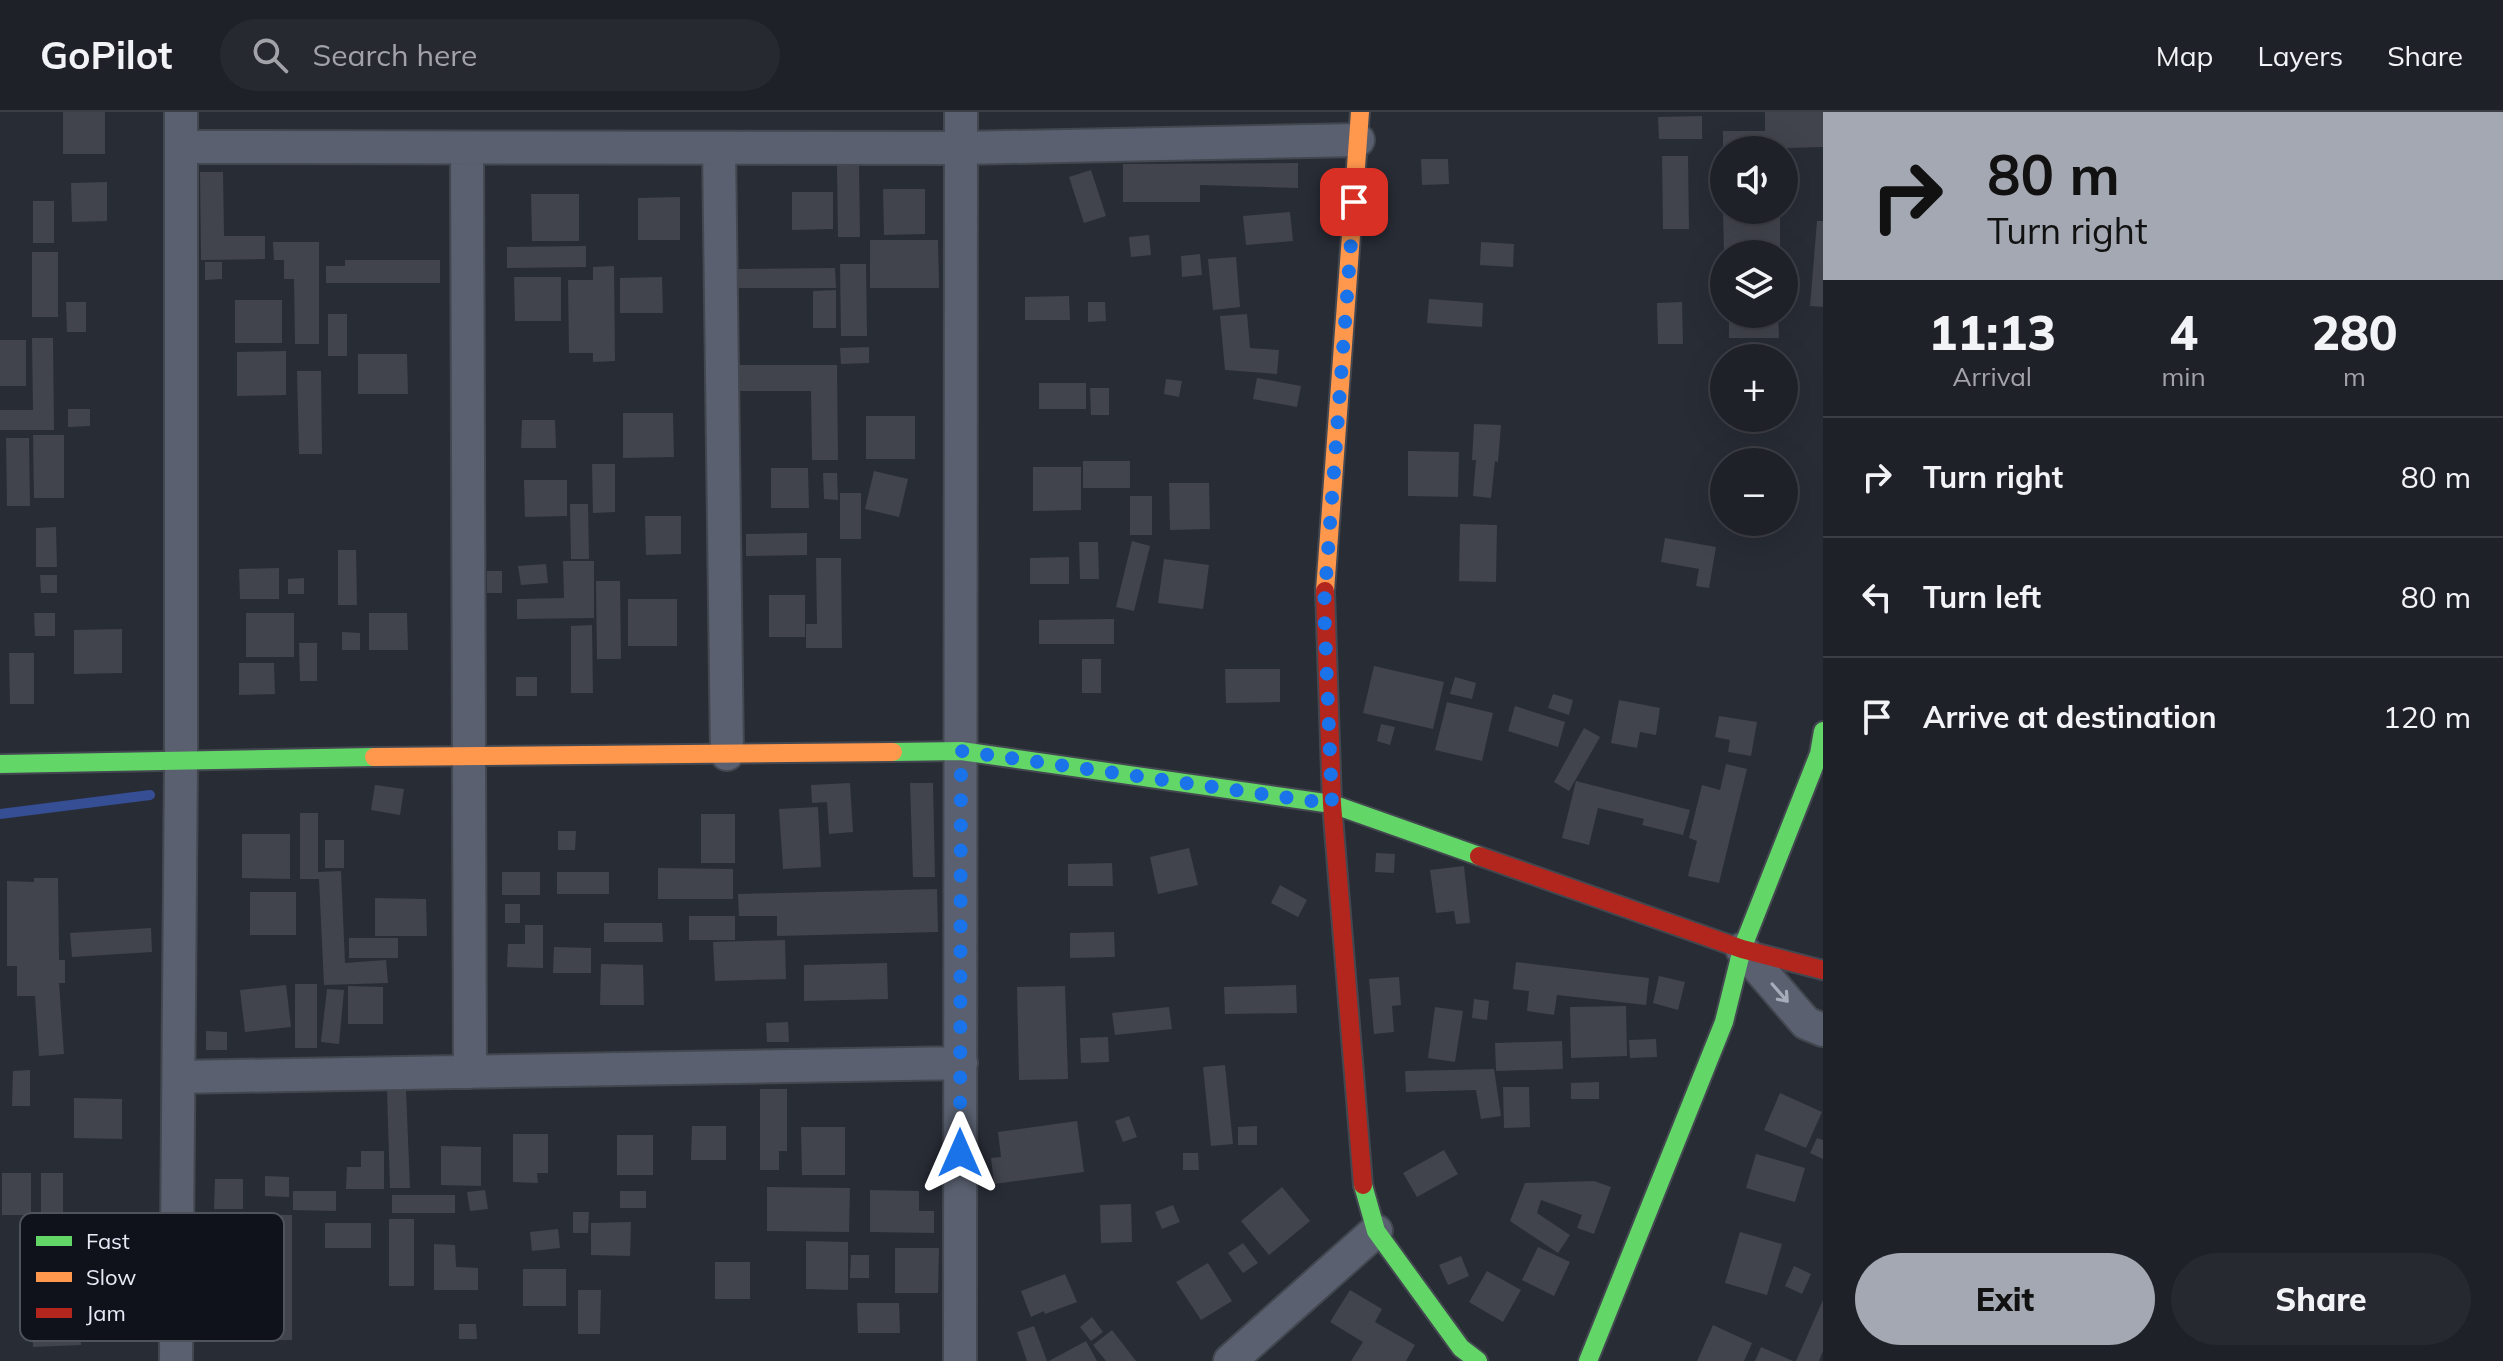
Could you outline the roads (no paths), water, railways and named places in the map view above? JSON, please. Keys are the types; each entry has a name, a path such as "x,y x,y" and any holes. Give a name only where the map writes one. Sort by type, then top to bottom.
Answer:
{"street":[{"path":"178,1213 181,112"},
{"path":"960,1361 961,112"},
{"path":"181,147 962,148 1359,126 1324,605 1332,804 1361,1176 1376,1231 1461,1348 1478,1361"},
{"path":"467,148 470,1072"},
{"path":"719,148 727,754"},
{"path":"1588,1361 1724,1022 1742,949 1819,754 1823,731"},
{"path":"0,764 181,759 961,751 1332,804 1742,949 1823,970"},
{"path":"1742,949 1806,1023 1823,1030"},
{"path":"179,1077 961,1063"},
{"path":"1230,1361 1376,1231"},
{"path":"176,1341 176,1361"}],"waterway":[{"path":"0,814 150,795"}]}
